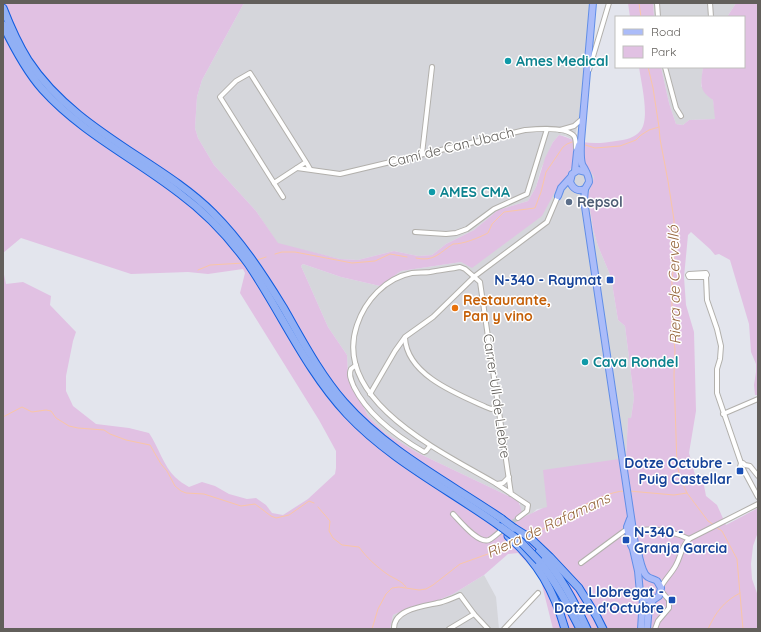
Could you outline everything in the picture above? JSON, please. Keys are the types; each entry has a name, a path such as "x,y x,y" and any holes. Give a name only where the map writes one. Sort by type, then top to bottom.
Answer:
{"highway":[{"path":"3,8 12,30 28,60 47,85 64,103 98,129 196,197 223,223 260,276 318,368 350,408 370,428 408,458 501,526 584,595 603,629"},
{"path":"3,26 12,46 25,67 42,89 69,116 191,202 240,248"},
{"path":"501,526 514,528 528,540 543,560 562,581 577,606 587,629"},
{"path":"543,560 547,582 556,600 565,629"},
{"path":"543,560 580,629"}],"main road":[{"path":"558,196 567,188 579,189 589,182 588,175 579,162 576,152 583,119 593,3"},
{"path":"558,196 561,188 575,171 579,162 579,139"},
{"path":"575,171 582,170 586,172"},
{"path":"570,178 570,182 579,189 584,200 630,521 636,529 639,544 635,547"},
{"path":"635,547 644,573 659,583 661,589 655,599 650,603 647,612 647,629"},
{"path":"635,547 640,593 643,598 641,629"},
{"path":"640,585 643,581 652,579"},
{"path":"643,598 647,600 655,599"}],"street":[{"path":"586,80 609,3"},
{"path":"657,3 658,16"},
{"path":"710,3 711,16"},
{"path":"422,154 432,67"},
{"path":"665,68 676,108 680,116"},
{"path":"283,197 220,97 236,81 250,72 310,170"},
{"name":"Camí de Can Ubach","path":"560,130 574,126 583,119"},
{"path":"415,232 446,234 456,233 467,229 500,205 524,197 527,194 547,129"},
{"name":"Camí de Can Ubach","path":"297,168 340,174 525,130 560,130 569,132 579,139"},
{"path":"274,183 306,162"},
{"path":"367,406 395,351 405,337 433,317 475,276 546,222 558,196"},
{"path":"475,276 460,267 411,273 381,289 363,309 356,328 353,353 363,383 371,396 396,420 430,446 497,484 528,505 527,511 518,518"},
{"name":"Carrer Ull de Llebre","path":"475,276 480,282 481,286 511,494"},
{"path":"706,277 708,300 721,346 720,359 717,369 717,393 723,414 743,466 758,497"},
{"path":"405,337 406,347 412,358 419,368 433,380 471,401 491,409 499,407"},
{"path":"356,365 351,370 351,381 367,406 413,446 424,452 430,446"},
{"path":"723,414 758,399"},
{"path":"743,466 750,466 758,476"},
{"path":"497,484 503,483 509,477"},
{"path":"655,629 658,621 670,608 670,604 661,589 676,565 683,546 689,539 758,504"},
{"path":"453,514 482,540 489,540 501,526"},
{"path":"581,563 630,521"},
{"path":"638,530 657,529 689,539"},
{"path":"652,579 668,576"},
{"path":"504,629 538,593"},
{"path":"394,629 395,620 401,614 460,595 474,614 488,629"},
{"path":"655,599 666,598"},
{"path":"449,629 474,614"}],"shaded area":[{"path":"244,3 590,3 579,120 574,140 559,135 553,142 541,169 536,187 528,201 498,210 474,230 446,244 432,255 418,256 394,251 358,260 340,259 278,244 256,211 214,165 198,138 195,128 197,97 202,80"},
{"path":"653,3 736,3 728,16 654,16"},
{"path":"661,68 703,68 701,86 713,100 716,119 689,120 683,125 676,124 669,103"},
{"path":"571,168 589,169 594,177 588,195 593,229 598,246 611,277 618,320 625,326 634,398 631,418 628,419 626,458 547,508 537,509 533,513 523,517 520,509 520,503 517,500 418,453 385,433 368,416 348,375 347,355 328,327 301,266 303,264 341,277 380,286 401,271 461,262 468,265 556,190 564,182"},
{"path":"484,575 496,597 499,629 390,629 393,615 413,606 429,604 453,594"}],"green space":[{"path":"3,3 244,3 202,80 197,97 195,128 198,138 214,165 256,211 278,243 340,259 358,260 394,251 418,256 432,255 446,244 474,230 498,210 528,201 536,187 545,158 553,142 559,135 586,143 595,143 623,140 636,135 644,124 645,117 639,68 661,68 669,103 676,124 683,125 689,120 715,119 713,100 705,93 702,86 703,68 745,68 745,16 728,16 736,3 758,3 758,395 755,395 754,385 756,364 751,352 749,324 730,260 719,254 715,255 691,232 688,235 684,277 686,305 694,332 696,411 689,453 695,475 702,475 706,496 717,505 726,525 758,508 758,532 753,546 751,564 752,579 758,596 758,629 553,629 540,577 518,553 508,554 484,575 453,594 429,604 413,606 393,615 390,629 3,629 3,270 6,284 23,282 51,296 50,305 76,332 66,376 66,391 73,406 96,424 129,428 149,433 171,473 178,480 189,487 202,482 215,486 229,494 247,499 256,498 266,505 272,513 283,515 308,499 335,474 336,468 336,451 319,420 240,293 245,273 243,269 208,274 188,272 131,274 21,238 3,253","holes":["571,168 589,169 594,177 588,195 593,229 598,246 611,277 618,320 625,326 634,398 631,418 628,418 626,458 543,470 547,507 523,517 517,500 418,453 385,433 368,416 348,375 347,355 328,327 301,266 303,264 341,277 380,286 401,271 461,262 472,268 542,216 556,190 564,182"]},
{"path":"628,3 653,3 654,16 630,16"}],"waterway":[{"name":"Riera de Cervelló","path":"639,3 641,16"},
{"name":"Riera de Cervelló","path":"648,68 653,88 674,220 672,323 675,350 674,375 677,465 681,480 687,493 708,521 714,525"},
{"path":"585,145 595,148 620,146 636,140 649,130 659,127"},
{"path":"416,258 432,258 453,244 466,242 488,233 492,224 504,212 535,208 546,172 563,147 572,142"},
{"path":"275,254 282,252 295,252 352,263 375,261 390,254 407,257"},
{"path":"257,260 266,257"},
{"path":"198,270 210,265 244,263"},
{"path":"3,417 22,407 32,412 46,410 51,411 56,418 69,426 104,430 126,440 150,445 175,486 181,491 186,493 204,494 241,506 255,504 276,518 289,515 309,501 314,503"},
{"name":"Riera de Rafamans","path":"532,535 590,502 624,491"},
{"name":"Riera de Rafamans","path":"629,491 674,495 687,493"},
{"path":"318,507 330,521 329,531 333,538 342,545 359,547 376,565 406,587"},
{"name":"Riera de Cervelló","path":"716,527 722,531 737,559 743,629"},
{"name":"Riera de Rafamans","path":"372,629 378,609 386,594 392,588 399,587 419,590 426,589 460,564 513,545"},
{"path":"708,629 714,617 721,608 729,600 740,593"}],"tunnel":[{"path":"508,525 518,518"}],"place":[{"name":"Ames Medical","path":"508,61"},
{"name":"AMES CMA","path":"432,192"},
{"name":"Repsol","path":"569,202"},
{"name":"N-340 - Raymat","path":"610,280"},
{"name":"Restaurante, Pan y vino","path":"455,308"},
{"name":"Cava Rondel","path":"585,362"},
{"name":"Dotze Octubre - Puig Castellar","path":"740,471"},
{"name":"N-340 - Granja Garcia","path":"626,540"},
{"name":"Llobregat - Dotze d'Octubre","path":"672,600"}]}
